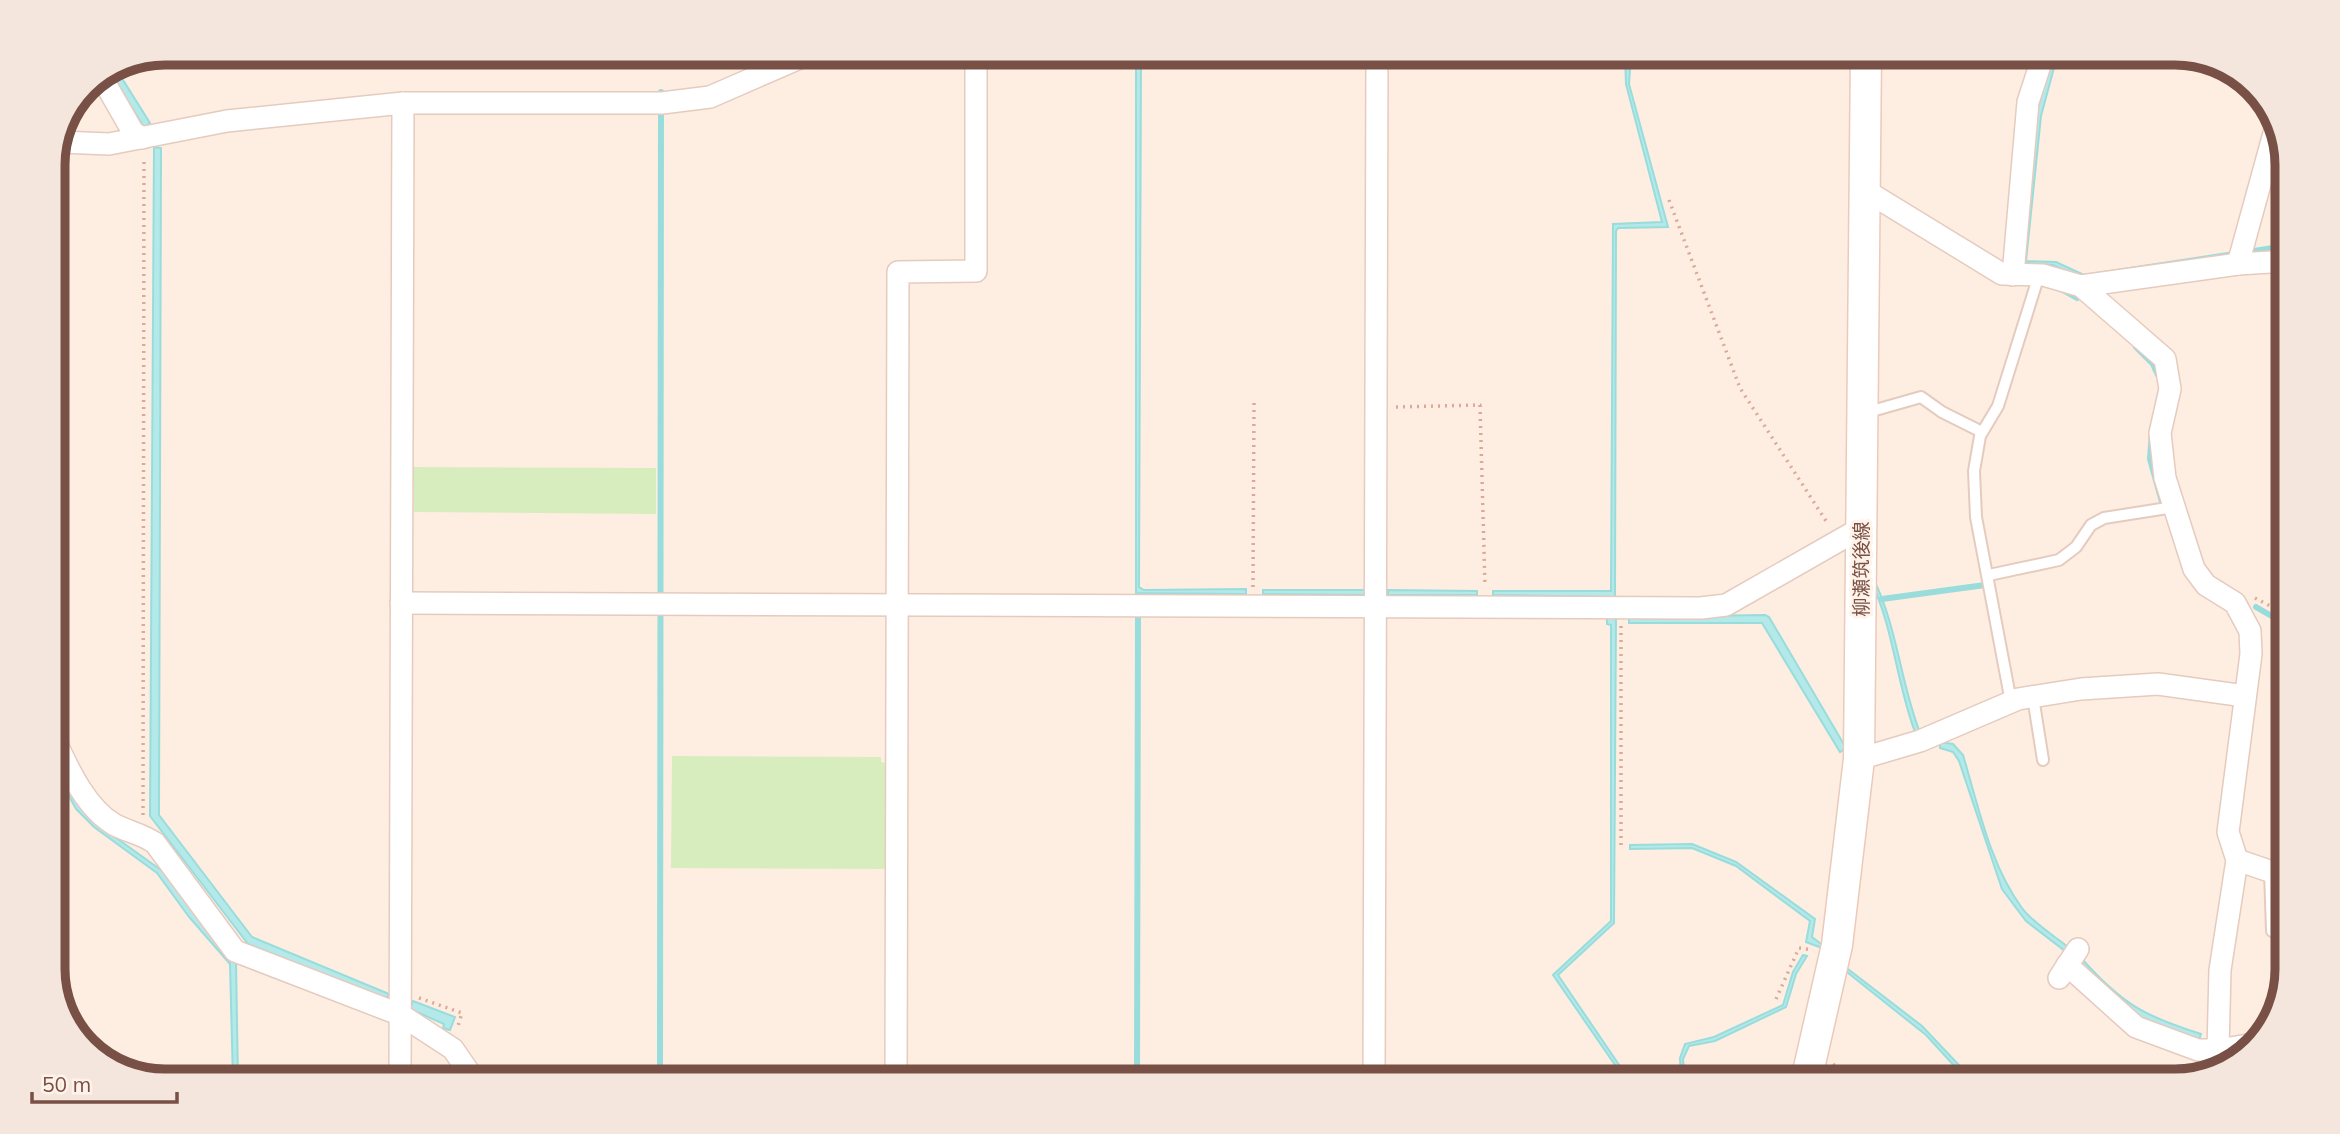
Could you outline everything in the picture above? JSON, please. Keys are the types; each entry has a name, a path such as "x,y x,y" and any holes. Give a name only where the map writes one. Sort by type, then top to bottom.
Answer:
{"main road":[{"name":"柳瀬筑後線","path":"1809,1069 1834,957 1859,759 1850,534 1862,414 1866,65"}],"street":[{"path":"68,142 109,144 227,121 403,103 662,103 710,97 782,65"},
{"path":"896,1069 895,605 898,272 976,271 976,65"},
{"path":"1374,1069 1377,65"},
{"path":"2013,275 2028,102 2040,65"},
{"path":"106,85 133,131 142,138"},
{"path":"400,1069 403,103"},
{"path":"2238,264 2272,141"},
{"path":"1863,189 2002,274 2039,275 2081,286 2238,264 2275,262"},
{"path":"2081,286 2165,359 2170,389 2160,433 2165,478 2193,569 2206,585 2235,603 2250,631 2251,654 2228,832 2237,860 2220,970 2218,1050"},
{"path":"401,603 1375,607 1621,605 1701,608 1726,605 1850,534"},
{"path":"1859,759 1920,741 2011,702 2081,689 2158,684 2245,696"},
{"path":"65,760 79,789 114,825 143,835 155,843 235,951 401,1015 451,1048 466,1069"},
{"path":"2237,860 2275,873"},
{"path":"2068,964 2136,1027 2198,1050 2238,1047"}],"lane":[{"path":"2011,702 1976,517 1974,482 1982,432 1998,406 2039,275"},
{"path":"1862,414 1921,397 1942,412 1982,432"},
{"path":"1989,576 2059,560 2076,547 2091,525 2104,518 2174,507"},
{"path":"2033,697 2043,760"},
{"path":"2272,932 2275,907"}],"path":[{"path":"142,138 145,172 143,835"},
{"path":"1669,200 1740,388 1850,534"},
{"path":"1253,606 1254,403"},
{"path":"1375,407 1480,405 1485,606"},
{"path":"2235,603 2248,598 2258,598 2275,608"},
{"path":"1621,605 1621,848"},
{"path":"1776,999 1799,948 1834,957"},
{"path":"401,991 462,1013 451,1048"}],"green space":[{"path":"413,467 656,468 656,514 414,512"},
{"path":"672,756 881,757 881,762 890,764 889,869 671,868"}],"water":[{"path":"1136,65 1141,65 1139,587 1144,590 1246,589 1246,594 1136,593"},
{"path":"1625,65 1630,65 1629,84 1668,227 1618,228 1616,231 1615,597 1493,595 1493,591 1611,591 1613,224 1662,222 1626,84"},
{"path":"2050,65 2055,65 2041,116 2026,261 2056,262 2084,275 2228,253 2228,256 2080,277 2053,265 2024,263 2037,111"},
{"path":"120,75 150,123 144,127 115,78"},
{"path":"154,147 161,148 159,815 252,937 389,994 386,999 248,944 150,816"},
{"path":"1873,578 1888,615 1919,730 1915,732 1890,636 1870,579"},
{"path":"1263,590 1366,590 1366,595 1263,594"},
{"path":"1388,590 1477,591 1477,595 1388,595"},
{"path":"1616,617 1614,923 1558,975 1622,1069 1618,1069 1553,975 1611,921 1611,625 1607,624 1607,618"},
{"path":"1629,617 1769,617 1846,748 1840,752 1762,623 1629,623"},
{"path":"1940,742 1953,744 1963,755 1993,854 2011,891 2032,919 2068,947 2065,951 2026,921 2002,889 1959,761 1953,752 1940,748"},
{"path":"65,782 73,798 90,819 165,873 236,961 238,1069 233,1069 230,964 189,917 157,873 94,827 76,809 65,789"},
{"path":"1692,844 1736,862 1815,919 1812,937 1824,946 1822,948 1806,942 1810,921 1736,866 1692,848 1630,849 1630,845"},
{"path":"1803,955 1807,956 1796,974 1786,1007 1715,1041 1689,1046 1683,1059 1684,1069 1680,1069 1680,1058 1685,1044 1714,1037 1783,1005 1793,972"},
{"path":"2082,959 2109,987 2135,1007 2201,1034 2199,1040 2138,1018 2078,964"},
{"path":"1844,966 1922,1026 1963,1069 1957,1069 1926,1035 1843,969"},
{"path":"413,1001 455,1017 450,1030 443,1028 444,1024 410,1009"}],"waterway":[{"path":"660,1069 661,92"},
{"path":"2254,251 2275,249"},
{"path":"2061,289 2077,298"},
{"path":"2136,347 2153,364 2158,375"},
{"path":"2152,431 2150,459 2162,502"},
{"path":"1882,599 1985,585"},
{"path":"2256,607 2275,618"},
{"path":"1137,1069 1138,616"}]}
